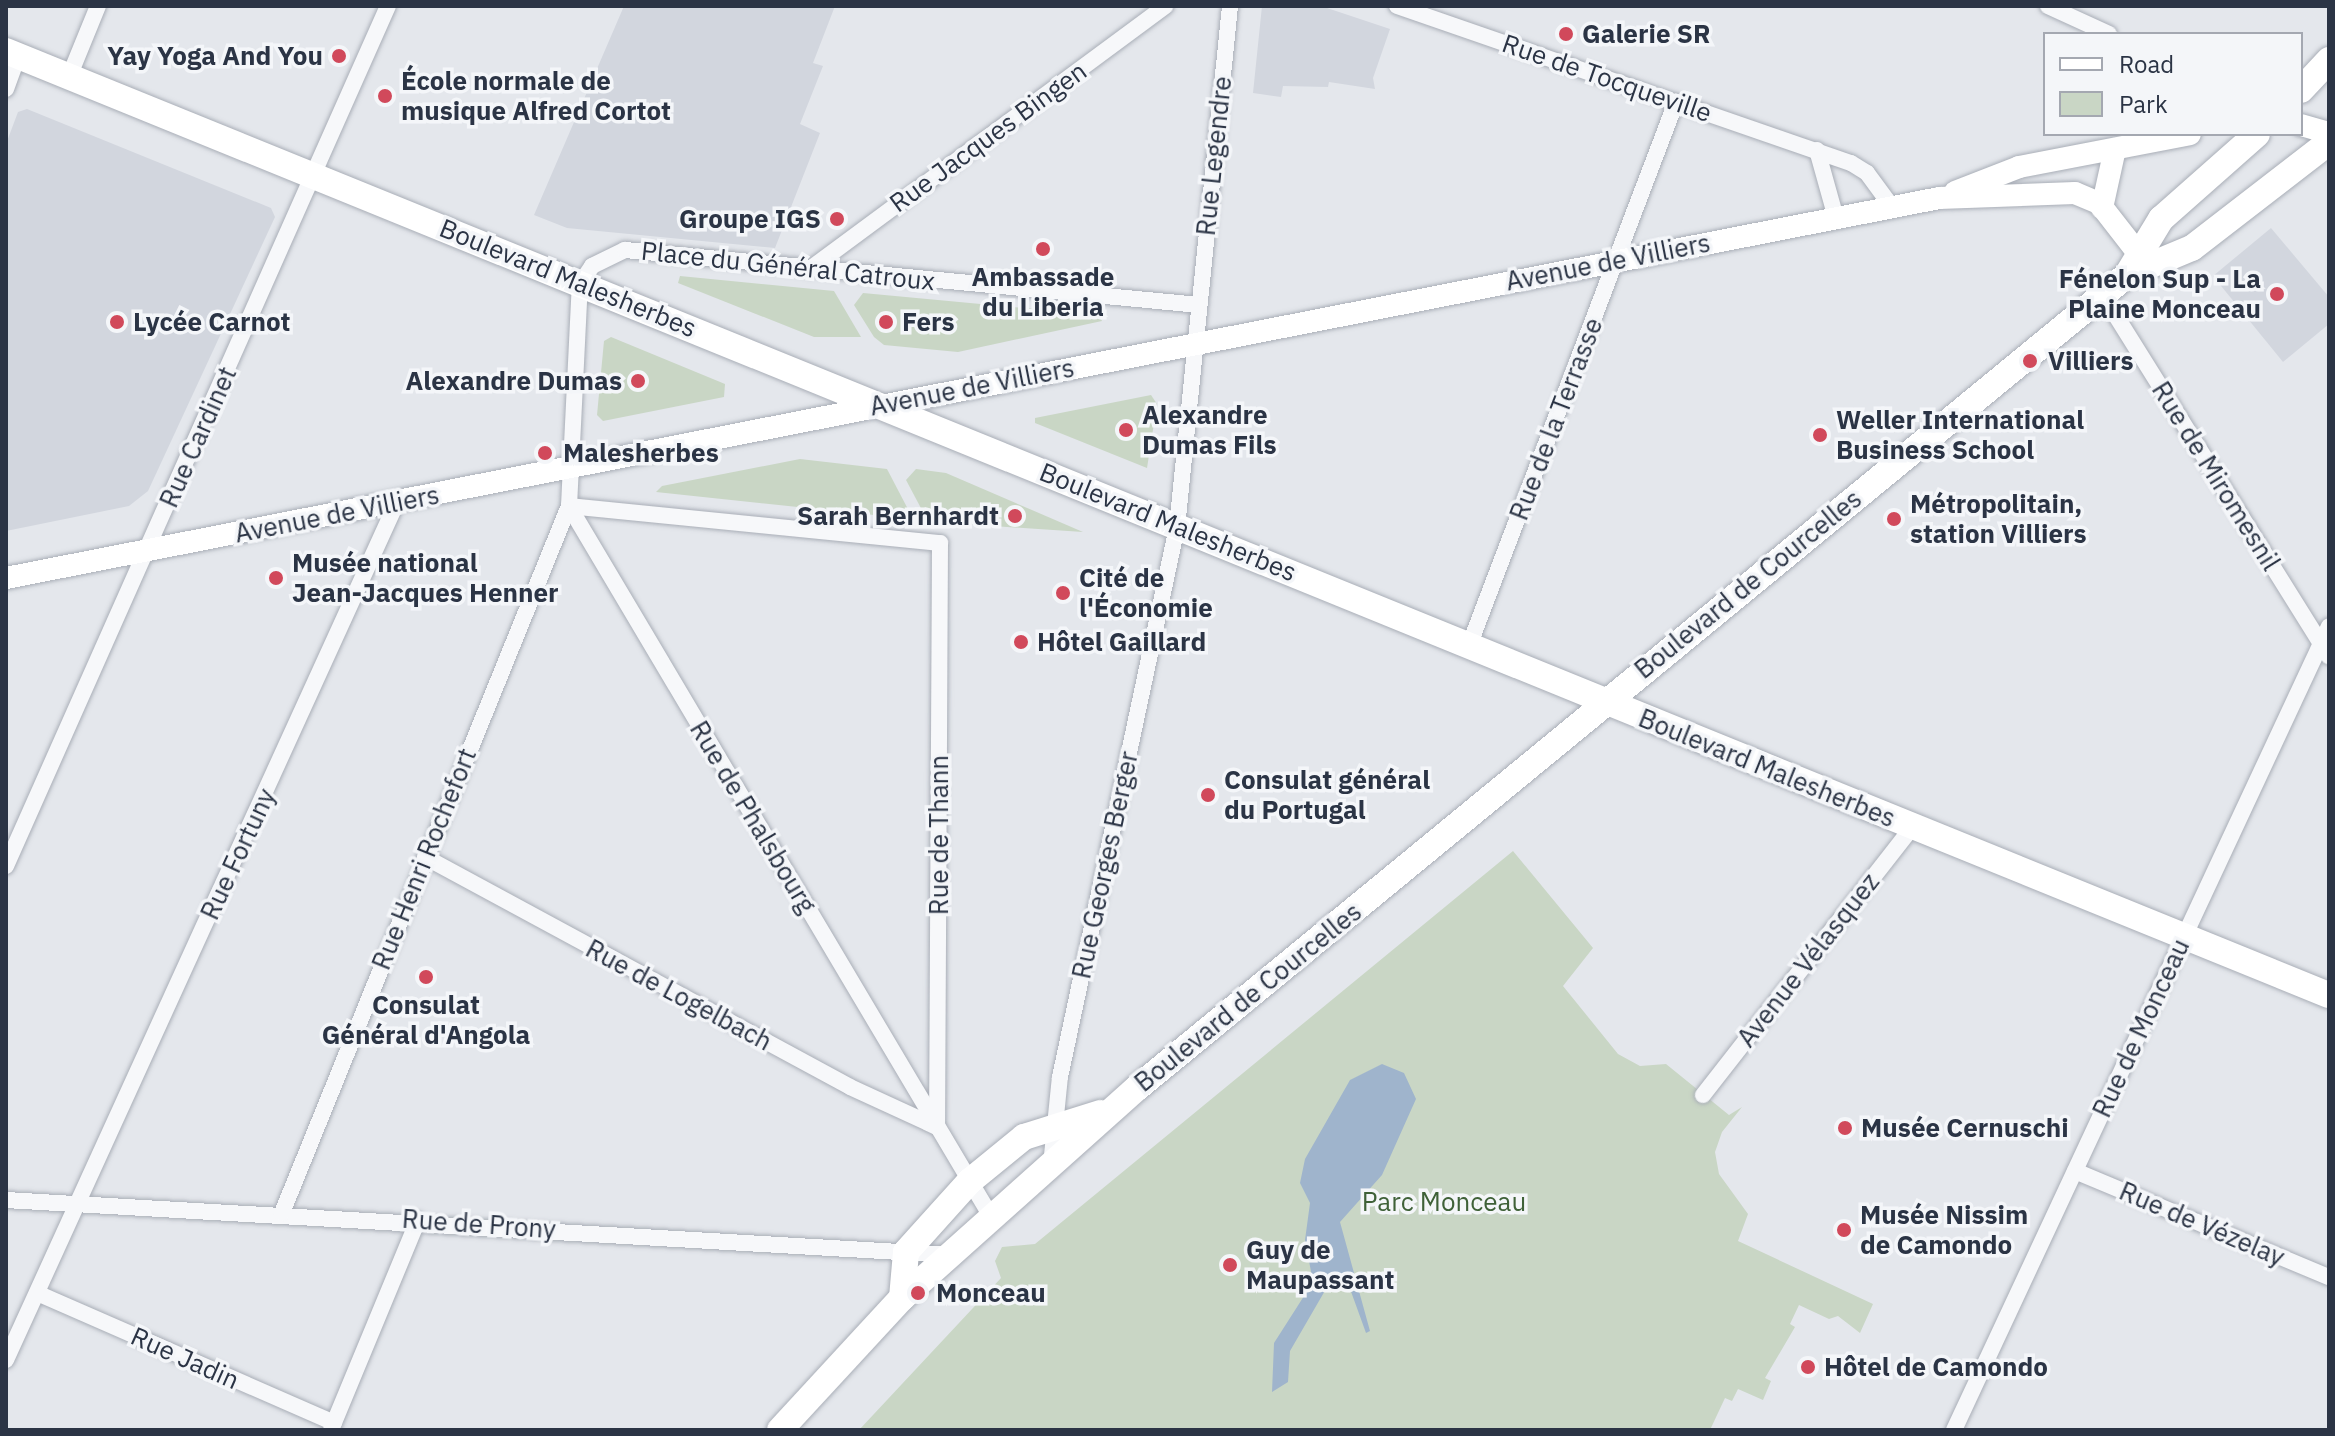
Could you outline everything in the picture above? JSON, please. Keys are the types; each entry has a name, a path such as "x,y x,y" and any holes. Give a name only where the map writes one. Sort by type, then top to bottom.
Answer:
{"main road":[{"name":"Boulevard Malesherbes","path":"12,54 313,174 1603,703 2329,995"},
{"path":"2303,88 2329,60"},
{"path":"2303,126 2329,133"},
{"name":"Avenue de Villiers","path":"1939,198 2019,167 2179,136"},
{"name":"Boulevard de Courcelles","path":"2138,266 2161,219 2255,136"},
{"name":"Boulevard de Courcelles","path":"902,1298 1111,1110 2138,266 2192,248 2329,142"},
{"path":"2102,208 2115,149"},
{"name":"Avenue de Villiers","path":"6,578 1939,198 2065,192 2089,198 2102,208 2138,266"},
{"path":"780,1430 902,1298 906,1252 970,1181 1024,1137 1111,1110"}],"street":[{"path":"69,77 98,6"},
{"name":"Rue Jacques Bingen","path":"810,269 1165,6"},
{"name":"Rue Legendre","path":"1199,305 1230,6"},
{"name":"Rue de Tocqueville","path":"1397,6 1817,150 1867,173 1892,207"},
{"path":"2048,6 2105,32"},
{"name":"Rue Cardinet","path":"6,866 313,174 381,8"},
{"path":"6,89 12,54"},
{"name":"Rue de la Terrasse","path":"1469,646 1620,260 1676,102"},
{"path":"1817,150 1836,218"},
{"name":"Place du Général Catroux","path":"580,284 600,260 625,250 1199,305"},
{"path":"569,506 568,468 580,284"},
{"name":"Rue de Miromesnil","path":"2103,295 2325,650"},
{"path":"1177,527 1199,305"},
{"name":"Rue Fortuny","path":"6,1360 397,502"},
{"name":"Rue de Thann","path":"569,506 940,543 937,1127"},
{"name":"Rue Henri Rochefort","path":"282,1213 569,506"},
{"name":"Rue de Phalsbourg","path":"569,506 992,1218"},
{"name":"Rue Georges Berger","path":"1051,1166 1060,1077 1177,527"},
{"name":"Rue de Monceau","path":"1958,1428 2183,937 2325,650 2329,626"},
{"name":"Avenue Vélasquez","path":"1703,1095 1913,826"},
{"name":"Rue de Logelbach","path":"425,857 836,1079 937,1127"},
{"name":"Rue de Vézelay","path":"2075,1171 2329,1277"},
{"name":"Rue de Prony","path":"6,1200 418,1220 951,1255"},
{"path":"332,1426 418,1220"},
{"name":"Rue Jadin","path":"37,1293 332,1426"}],"shaded area":[{"path":"624,6 835,6 813,63 823,66 800,124 820,133 775,248 567,228 534,215"},
{"path":"1262,6 1321,6 1390,29 1373,78 1375,89 1329,82 1328,87 1283,86 1281,97 1253,93"},
{"name":"Lycée Carnot","path":"27,109 271,208 275,217 148,491 129,506 6,531 6,144 18,112"},
{"name":"Fénelon Sup - La Plaine Monceau","path":"2271,228 2329,297 2329,324 2283,362 2213,276"}],"green space":[{"path":"680,276 834,291 861,337 814,337 678,283"},
{"path":"863,293 1099,315 1102,321 958,352 884,345 874,337 854,305"},
{"path":"611,337 725,384 724,397 603,421 597,415 604,341"},
{"path":"1151,395 1157,404 1147,468 1035,423 1035,418"},
{"path":"800,459 887,469 910,513 902,518 656,492 662,486"},
{"path":"916,469 946,473 1083,532 934,522 923,512 906,480"},
{"name":"Parc Monceau","path":"1513,851 1593,948 1563,986 1618,1054 1640,1066 1666,1064 1729,1115 1742,1107 1722,1132 1715,1152 1719,1174 1748,1214 1738,1241 1873,1304 1860,1333 1838,1316 1829,1319 1799,1305 1790,1324 1795,1327 1765,1378 1771,1381 1763,1400 1738,1389 1732,1401 1725,1398 1710,1430 859,1430 1001,1278 995,1261 1002,1247 1035,1244"}],"water":[{"path":"1382,1064 1404,1073 1416,1099 1382,1175 1340,1222 1370,1331 1366,1333 1349,1286 1343,1280 1330,1282 1290,1351 1288,1382 1272,1392 1274,1343 1313,1282 1305,1240 1310,1203 1300,1183 1305,1159 1350,1080"}],"place":[{"name":"Galerie SR","path":"1566,34"},
{"name":"Yay Yoga And You","path":"339,56"},
{"name":"École normale de musique Alfred Cortot","path":"385,96"},
{"name":"Groupe IGS","path":"837,219"},
{"name":"Ambassade du Liberia","path":"1043,249"},
{"name":"Fénelon Sup - La Plaine Monceau","path":"2277,294"},
{"name":"Lycée Carnot","path":"117,322"},
{"name":"Fers","path":"886,322"},
{"name":"Villiers","path":"2030,361"},
{"name":"Alexandre Dumas","path":"638,381"},
{"name":"Alexandre Dumas Fils","path":"1126,430"},
{"name":"Weller International Business School","path":"1820,435"},
{"name":"Malesherbes","path":"545,453"},
{"name":"Sarah Bernhardt","path":"1015,516"},
{"name":"Métropolitain, station Villiers","path":"1894,519"},
{"name":"Musée national Jean-Jacques Henner","path":"276,578"},
{"name":"Cité de l'Économie","path":"1063,593"},
{"name":"Hôtel Gaillard","path":"1021,642"},
{"name":"Consulat général du Portugal","path":"1208,795"},
{"name":"Consulat Général d'Angola","path":"426,977"},
{"name":"Musée Cernuschi","path":"1845,1128"},
{"name":"Musée Nissim de Camondo","path":"1844,1230"},
{"name":"Guy de Maupassant","path":"1230,1265"},
{"name":"Monceau","path":"918,1293"},
{"name":"Hôtel de Camondo","path":"1808,1367"}]}
